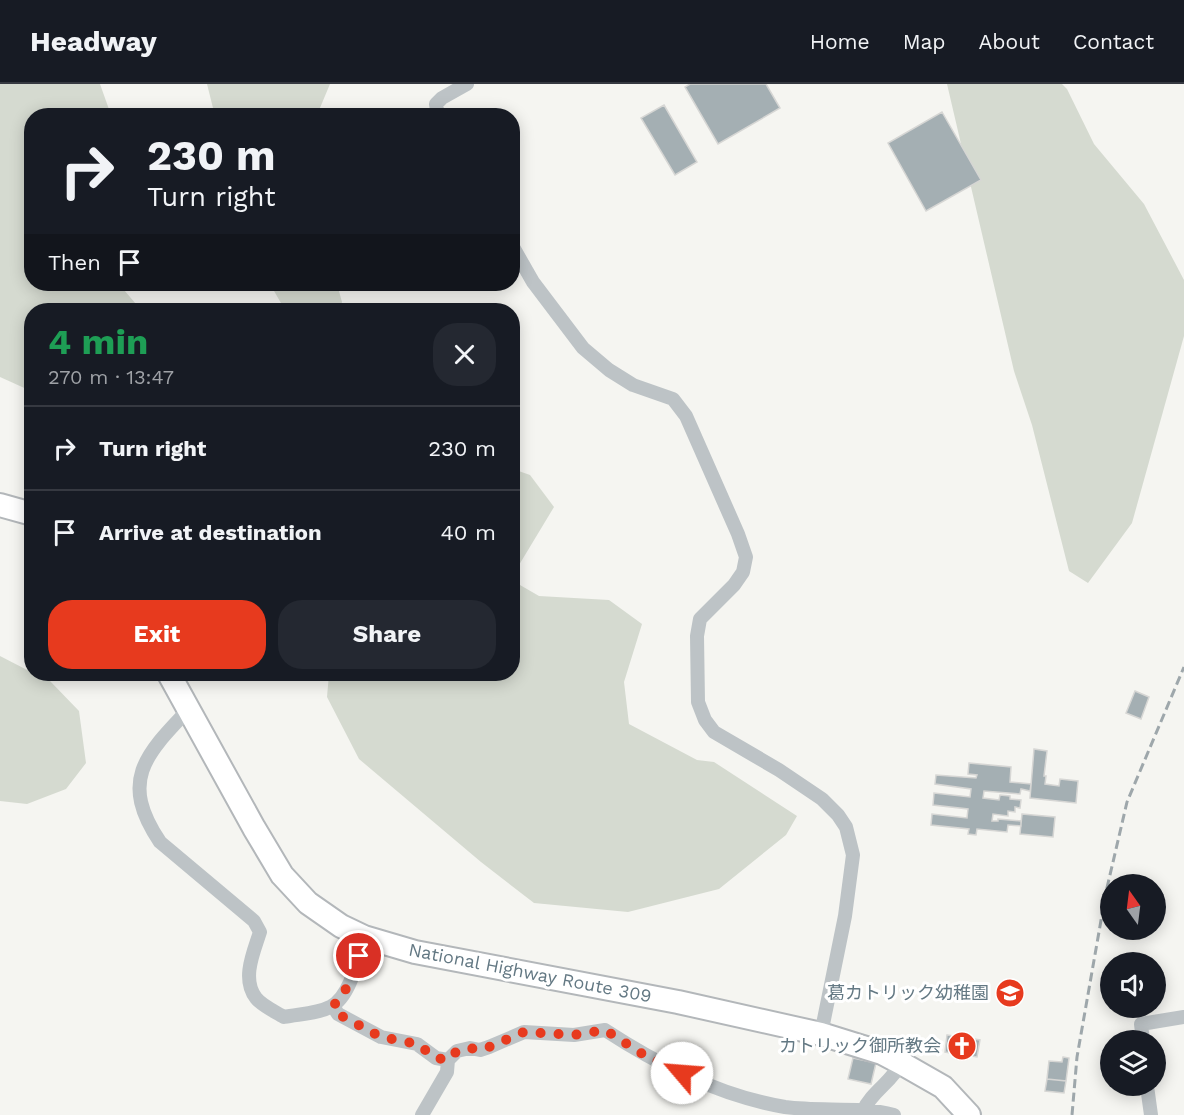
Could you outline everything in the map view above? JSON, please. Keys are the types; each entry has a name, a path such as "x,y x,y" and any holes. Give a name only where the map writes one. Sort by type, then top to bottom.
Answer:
{"highway":[{"path":"0,506 24,512"},
{"name":"National Highway Route 309","path":"173,681 282,874 308,903 341,926 364,937 415,952 678,1002 821,1034 882,1053 902,1063 943,1087 969,1115"}],"street":[{"path":"437,108 436,104 442,98 467,84"},
{"path":"520,259 533,282 583,348 609,370 633,385 673,399 687,416 747,557 743,572 734,585 700,619 697,636 698,702 705,720 714,732 779,770 822,799 838,814 846,827 853,855 845,916 821,1034"},
{"path":"189,709 163,736 141,769 138,784 141,802 151,830 160,842 254,921 260,932 249,969 250,984 256,998 285,1017 333,1006 342,997 353,974 364,937"},
{"path":"333,1006 338,1014 381,1037 417,1044 436,1058 448,1060"},
{"path":"1142,1030 1141,1024 1184,1017"},
{"path":"422,1115 447,1072 448,1060 457,1051 470,1048 480,1050 524,1032 574,1035 605,1030 641,1053 696,1081 746,1097 786,1107 894,1115"},
{"path":"863,1111 868,1100 895,1075 902,1063"},
{"path":"1149,1096 1151,1115"}],"shaded area":[{"path":"0,84 100,84 109,108 24,108 24,291 125,291 135,303 24,303 24,388 0,377"},
{"path":"207,84 330,84 320,108 213,108"},
{"path":"947,84 1062,84 1067,89 1094,144 1144,204 1184,280 1184,336 1132,523 1088,583 1069,571 1032,425 1014,371"},
{"path":"274,291 339,291 342,302 342,303 281,303"},
{"path":"520,471 530,475 554,507 520,563"},
{"path":"520,585 539,596 609,600 642,624 624,682 629,724 697,760 714,762 797,816 786,835 719,889 628,912 534,903 481,862 359,759 327,697 328,681 520,681"},
{"path":"0,656 24,668 24,681 50,681 79,711 86,763 66,789 27,804 0,801"}],"building":[{"path":"690,84 766,84 780,108 718,144 685,87"},
{"path":"664,105 697,162 675,175 641,118"},
{"path":"942,112 981,180 926,211 888,143"},
{"path":"1135,691 1149,697 1141,719 1126,713"},
{"path":"1034,749 1047,751 1045,784 1059,786 1060,779 1078,781 1076,803 1030,798"},
{"path":"969,763 1011,767 1010,782 1031,784 1030,791 1021,789 1020,794 984,791 983,798 999,800 1000,795 1021,800 1020,808 1015,807 1015,812 1008,811 1008,816 993,814 992,821 998,821 998,819 1021,821 1021,826 1008,825 1007,832 977,829 976,835 968,834 969,829 931,825 932,814 967,818 968,809 933,805 934,793 970,797 971,789 935,784 936,775 976,778 977,775 968,774"},
{"path":"1022,814 1055,817 1053,837 1020,834"},
{"name":"カトリック御所教会","path":"947,1035 980,1040 977,1057 945,1052"},
{"path":"1063,1057 1069,1058 1066,1081 1047,1079 1049,1061 1062,1062"},
{"path":"853,1058 876,1063 871,1084 848,1079"},
{"path":"1047,1079 1066,1081 1064,1093 1045,1091"}],"railway":[{"path":"1072,1115 1077,1057 1106,892 1127,802 1184,667"}],"place":[{"name":"葛カトリック幼稚園","path":"1010,993"},
{"name":"カトリック御所教会","path":"962,1046"}],"route":[{"path":"359,956 342,997 333,1006 338,1014 381,1037 417,1044 436,1058 448,1060 457,1051 470,1048 480,1050 524,1032 574,1035 605,1030 641,1053 682,1073"}]}
